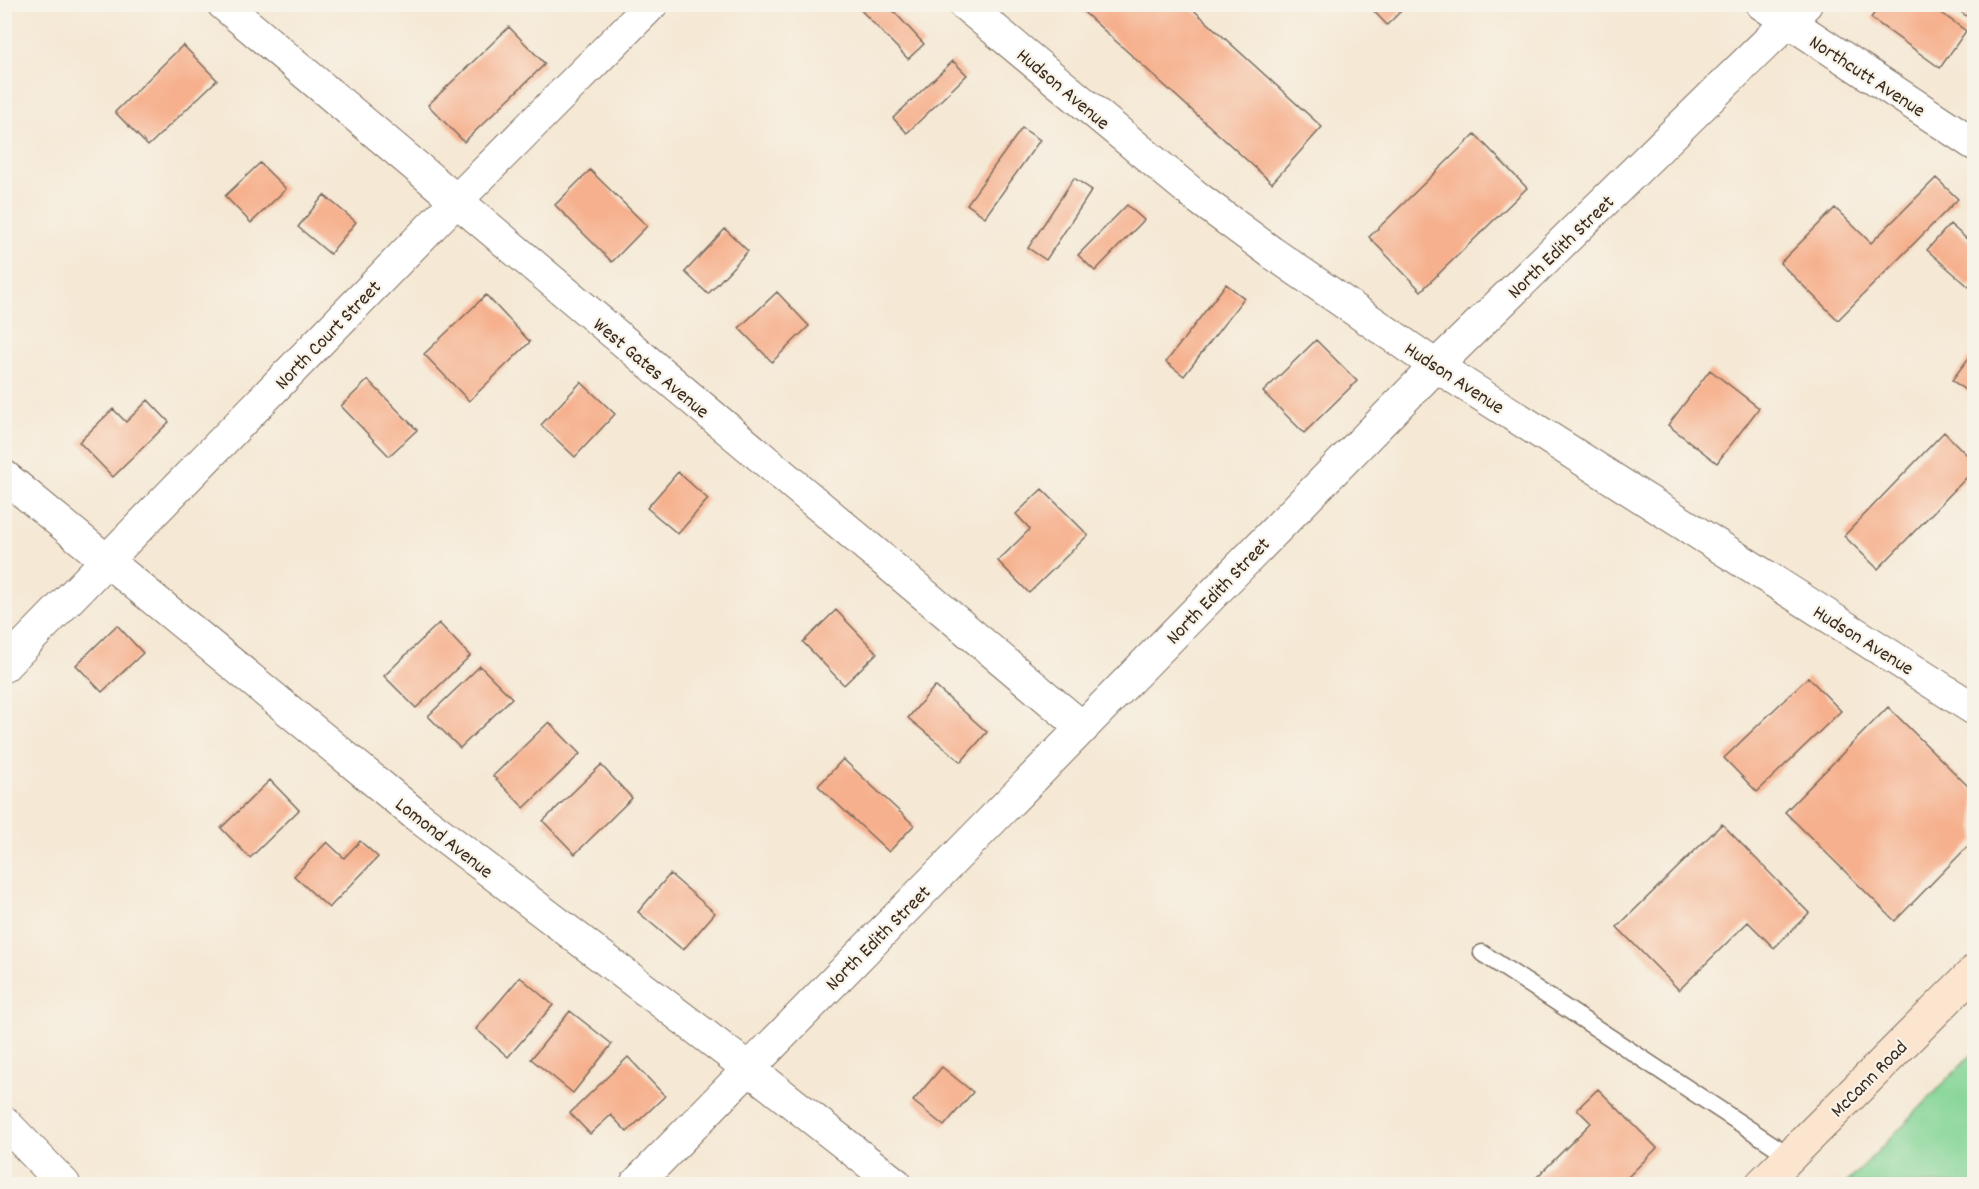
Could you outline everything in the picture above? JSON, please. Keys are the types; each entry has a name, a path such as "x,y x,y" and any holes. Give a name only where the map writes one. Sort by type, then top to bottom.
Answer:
{"street":[{"name":"West Gates Avenue","path":"223,4 1083,728"},
{"name":"North Court Street","path":"4,666 108,562 456,201 652,4"},
{"name":"Hudson Avenue","path":"964,4 1198,198 1271,252 1436,366 1974,709"},
{"name":"Northcutt Avenue","path":"1762,4 1798,14 1974,144"},
{"name":"North Edith Street","path":"636,1185 1436,366 1798,14"},
{"name":"Lomond Avenue","path":"4,476 416,815 748,1068 896,1185"},
{"name":"McCann Road","path":"1762,1185 1974,972"},
{"path":"4,1122 64,1185"}],"lane":[{"path":"1482,953 1790,1156"}],"green space":[{"path":"1974,1052 1974,1184 1846,1184"}],"building":[{"path":"855,4 887,4 924,44 908,59"},
{"path":"1075,4 1187,4 1322,127 1272,183"},
{"path":"1367,4 1408,4 1387,25"},
{"path":"1880,4 1929,4 1966,31 1940,68 1871,18"},
{"path":"1951,4 1974,4 1974,22"},
{"path":"509,27 545,64 464,142 428,105"},
{"path":"183,45 217,80 148,146 115,112"},
{"path":"953,61 967,75 907,133 893,118"},
{"path":"1022,128 1040,140 985,217 967,204"},
{"path":"1475,134 1527,188 1421,291 1369,237"},
{"path":"260,163 286,189 251,223 225,196"},
{"path":"590,170 647,226 612,262 555,205"},
{"path":"1074,178 1092,190 1046,260 1028,248"},
{"path":"1936,178 1958,199 1838,320 1780,263 1835,208 1871,243"},
{"path":"324,195 356,222 330,254 298,227"},
{"path":"1127,205 1144,220 1095,271 1078,255"},
{"path":"1950,224 1969,241 1974,236 1974,280 1969,287 1927,250"},
{"path":"725,229 748,251 708,294 685,272"},
{"path":"1226,284 1244,298 1184,376 1166,362"},
{"path":"777,292 809,326 772,362 739,328"},
{"path":"486,295 530,342 469,401 424,354"},
{"path":"1316,340 1357,381 1304,433 1263,392"},
{"path":"1974,351 1974,397 1952,380"},
{"path":"1710,370 1759,408 1717,463 1668,425"},
{"path":"368,380 417,430 389,456 341,406"},
{"path":"581,382 615,414 575,457 541,425"},
{"path":"148,400 169,422 113,477 79,442 113,409 126,422"},
{"path":"1944,432 1974,462 1974,470 1878,569 1844,536"},
{"path":"678,472 708,499 678,534 647,508"},
{"path":"1042,489 1088,535 1029,593 998,561 1030,529 1016,514"},
{"path":"836,610 877,653 844,685 803,642"},
{"path":"439,623 470,656 416,708 384,676"},
{"path":"117,625 143,653 102,692 76,665"},
{"path":"480,666 512,698 460,748 428,716"},
{"path":"1808,677 1841,711 1757,792 1724,758"},
{"path":"935,686 987,732 961,762 908,718"},
{"path":"1888,707 1974,792 1974,840 1895,921 1785,812"},
{"path":"549,722 580,754 524,808 493,776"},
{"path":"843,759 914,825 889,852 818,786"},
{"path":"601,765 632,798 575,854 543,821"},
{"path":"270,780 299,810 250,858 221,828"},
{"path":"1722,824 1809,913 1774,948 1748,922 1679,990 1617,927"},
{"path":"360,841 378,857 329,908 294,876 327,842 344,858"},
{"path":"670,874 715,913 683,950 638,912"},
{"path":"520,977 553,1005 508,1057 476,1029"},
{"path":"570,1011 612,1044 573,1093 531,1059"},
{"path":"628,1057 665,1096 627,1132 611,1115 590,1134 570,1113"},
{"path":"942,1067 973,1092 944,1126 913,1101"},
{"path":"1598,1089 1657,1148 1621,1184 1530,1184 1591,1123 1577,1109"}]}
